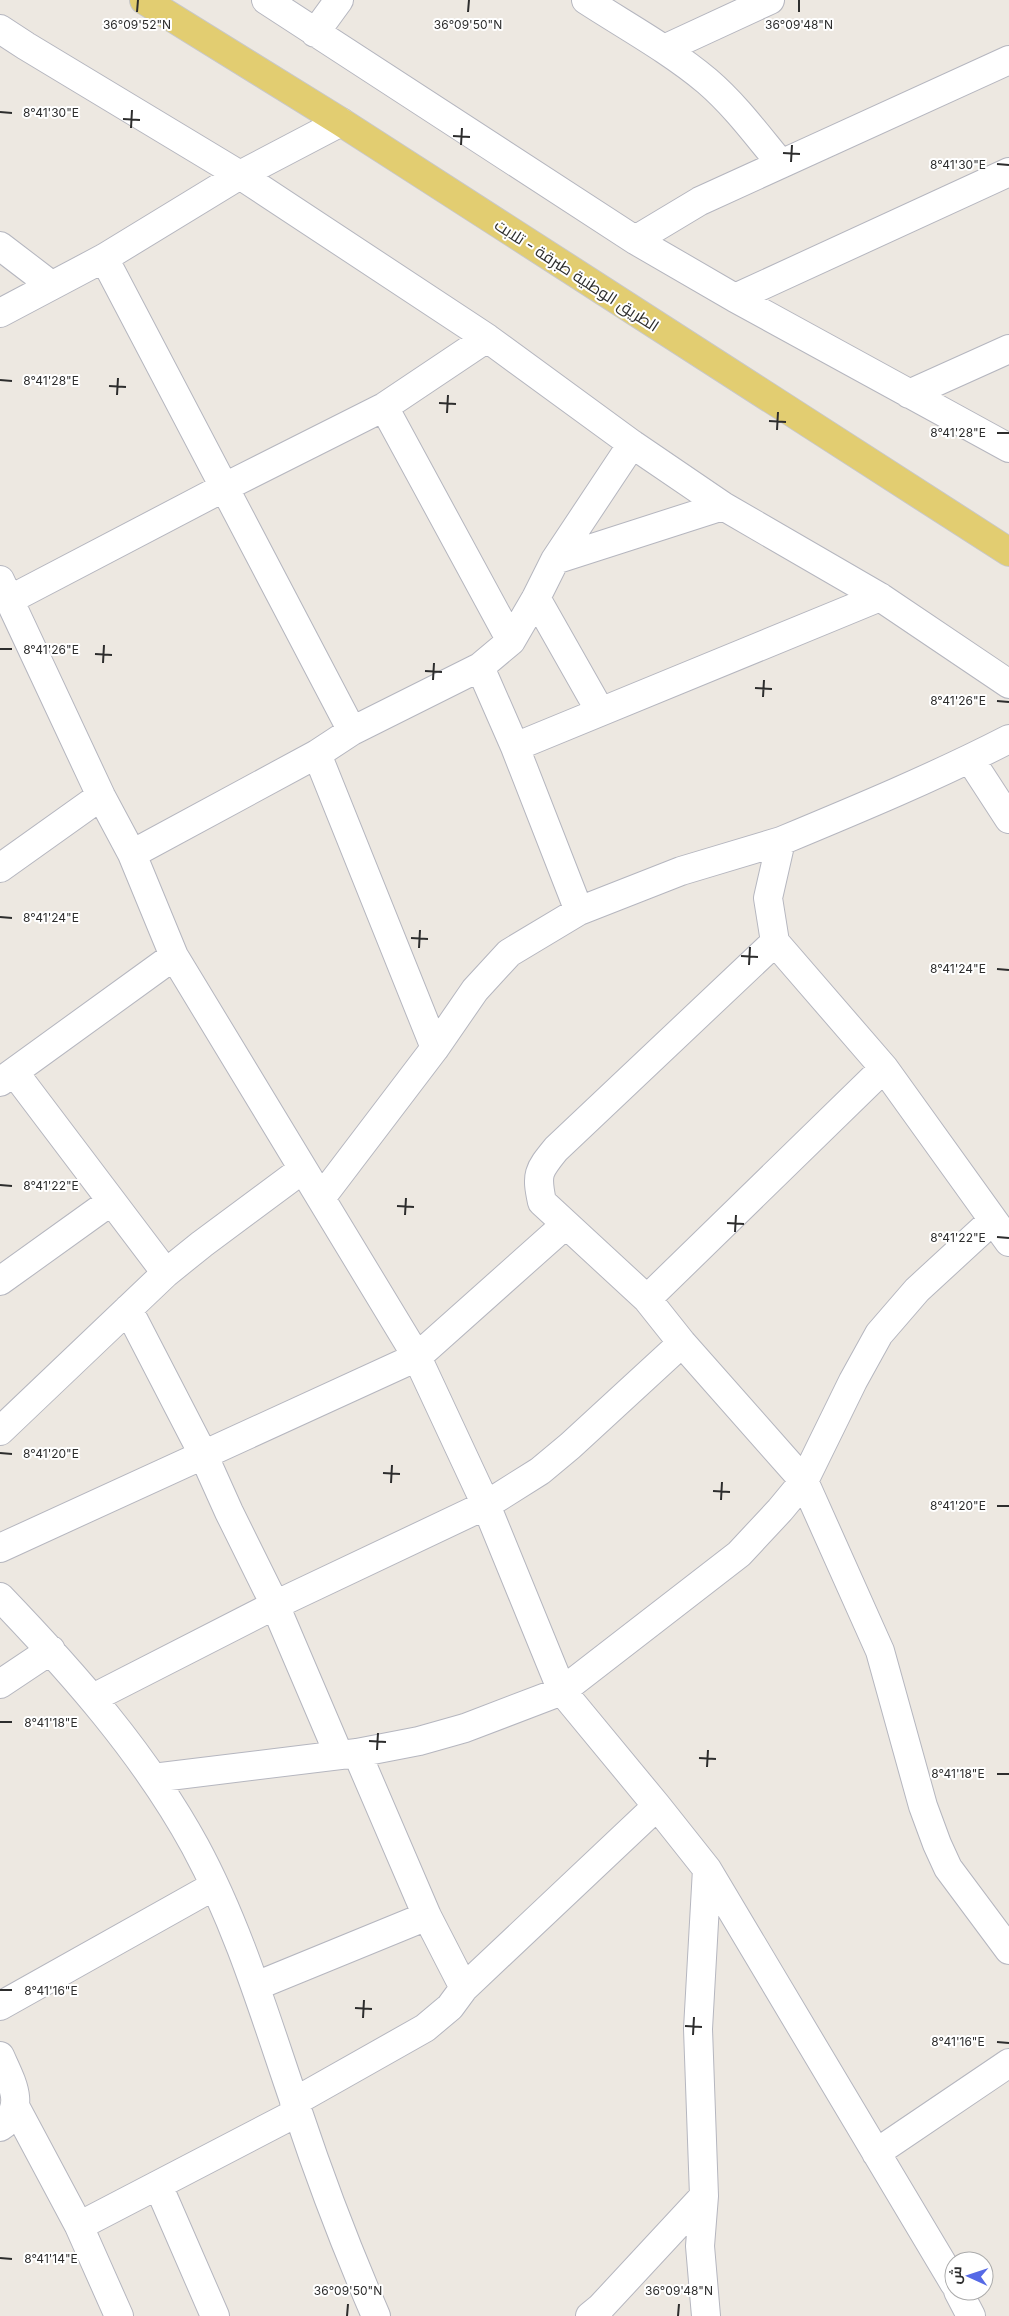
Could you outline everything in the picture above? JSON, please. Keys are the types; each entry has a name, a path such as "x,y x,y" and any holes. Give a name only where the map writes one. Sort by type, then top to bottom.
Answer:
{"main road":[{"name":"الطريق الوطنية طبرقة - تلابت","path":"144,0 341,122 1009,552"}],"street":[{"path":"266,0 315,34 635,240 735,298 1009,448"},
{"path":"315,34 339,0"},
{"path":"586,0 664,49 707,81 736,110 781,164"},
{"path":"664,49 770,0"},
{"path":"0,29 240,175 487,338 632,444 723,506 880,596 1009,684"},
{"path":"635,240 700,201 1009,60"},
{"path":"0,313 104,258 240,175 341,122"},
{"path":"735,298 1009,172"},
{"path":"0,246 51,285"},
{"path":"104,258 352,731"},
{"path":"487,338 384,407 225,487 5,590 101,796 132,854 174,956 417,1357 486,1505 562,1691 707,1869 944,2266"},
{"path":"909,394 1009,350"},
{"path":"384,407 511,641"},
{"path":"132,854 317,754 352,731 480,667 511,641 555,560 632,444"},
{"path":"555,560 723,506"},
{"path":"515,747 880,596"},
{"path":"536,598 600,711"},
{"path":"480,667 515,747 579,911"},
{"path":"321,1198 435,1048 475,990 509,953 579,911 681,872 781,841 871,804 1009,739"},
{"path":"317,754 435,1048"},
{"path":"970,759 1009,820"},
{"path":"3,859 101,796"},
{"path":"781,841 768,898 775,942 884,1068 1009,1242"},
{"path":"775,942 556,1149 542,1166 538,1181 542,1202 647,1299 682,1343 804,1481 880,1650 923,1806 937,1844 948,1868 1009,1950"},
{"path":"166,1273 7,1077 174,956"},
{"path":"647,1299 884,1068"},
{"path":"0,1431 166,1273 303,1169"},
{"path":"0,1281 110,1202"},
{"path":"153,1778 348,1754 419,1741 465,1728 562,1691 739,1554 804,1481 853,1381 879,1334 917,1290 993,1220"},
{"path":"0,1548 417,1357 565,1225"},
{"path":"128,1309 203,1454 229,1512 464,1988"},
{"path":"93,1698 275,1605 486,1505 540,1470 570,1446 682,1343"},
{"path":"0,1597 93,1698 153,1778 195,1846 256,1986 341,2234 376,2316"},
{"path":"0,1684 50,1650"},
{"path":"79,2226 158,2185 296,2107 426,2028 450,2006 464,1988 657,1806"},
{"path":"706,2316 700,2246 704,2196 698,2029 707,1869"},
{"path":"0,2006 214,1886"},
{"path":"256,1986 427,1916"},
{"path":"0,2056 16,2096 8,2117 79,2226 119,2316"},
{"path":"876,2153 1009,2063"},
{"path":"158,2185 215,2316"},
{"path":"590,2316 601,2307 704,2196"},
{"path":"963,2301 971,2316"}]}
